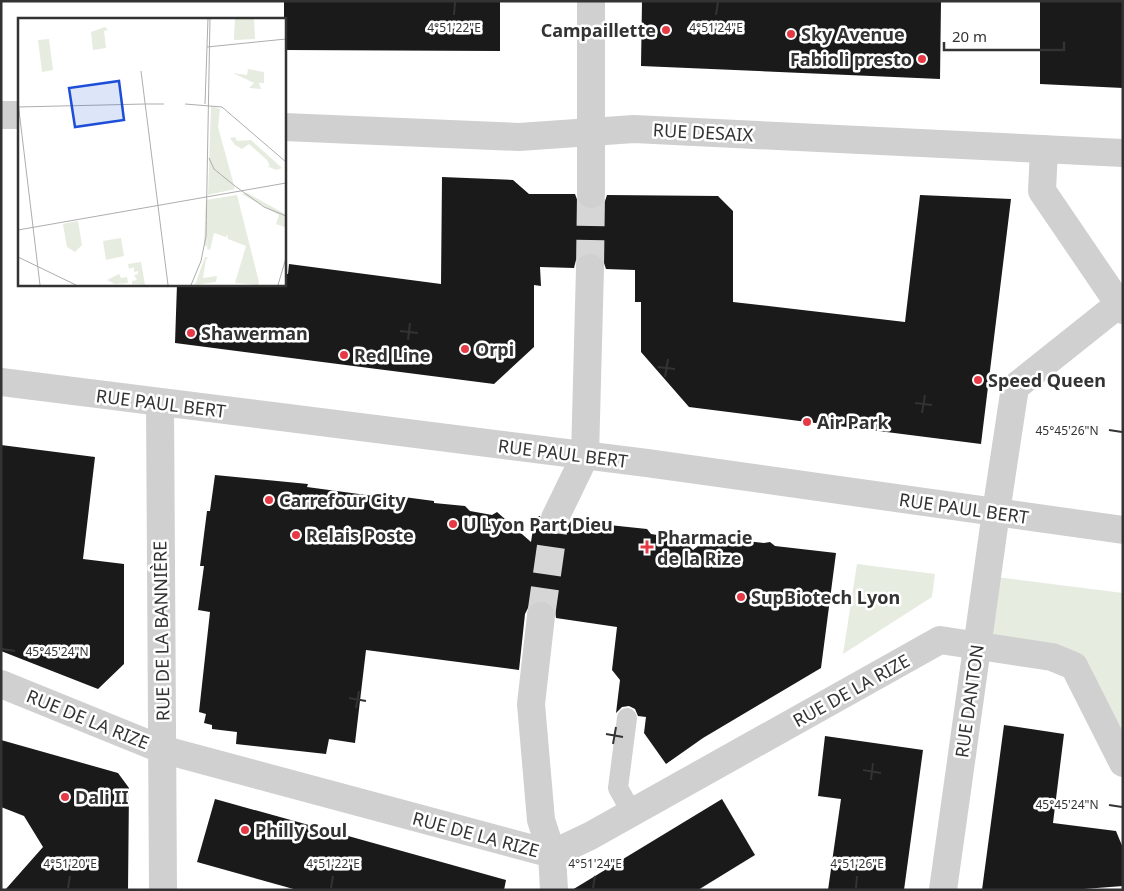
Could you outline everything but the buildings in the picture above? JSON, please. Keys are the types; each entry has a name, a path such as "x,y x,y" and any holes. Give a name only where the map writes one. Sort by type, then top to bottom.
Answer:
{"street":[{"path":"591,1 591,194"},
{"path":"1,114 18,115"},
{"name":"RUE DESAIX","path":"285,127 519,137 634,129 1123,153"},
{"path":"1044,149 1042,191 1121,305"},
{"path":"555,518 585,456 590,268"},
{"name":"RUE DANTON","path":"943,890 976,646 1015,387 1121,305"},
{"name":"RUE PAUL BERT","path":"1,382 585,456 647,462 1123,530"},
{"name":"RUE DE LA BANNIÈRE","path":"160,403 164,890"},
{"path":"541,616 531,704 541,820 552,854 554,890"},
{"name":"RUE DE LA RIZE","path":"1,684 162,748 552,854 632,813 940,640 1052,657 1074,666 1123,763"}],"lane":[{"path":"627,718 618,788 632,813"}],"shaded area":[{"path":"857,564 935,574 932,597 843,654"},
{"path":"997,577 1123,593 1123,748 1078,658 989,640"}],"tunnel":[{"path":"590,268 591,194"},
{"path":"541,616 555,518"}],"place":[{"name":"Campaillette","path":"666,30"},
{"name":"Sky Avenue","path":"791,34"},
{"name":"Fabioli presto","path":"922,59"},
{"name":"Shawerman","path":"191,333"},
{"name":"Orpi","path":"465,349"},
{"name":"Red Line","path":"344,355"},
{"name":"Speed Queen","path":"978,380"},
{"name":"Air Park","path":"807,422"},
{"name":"Carrefour City","path":"269,500"},
{"name":"U Lyon Part Dieu","path":"453,524"},
{"name":"Relais Poste","path":"296,535"},
{"name":"Pharmacie de la Rize","path":"647,547"},
{"name":"SupBiotech Lyon","path":"741,597"},
{"name":"Dali II","path":"65,797"},
{"name":"Philly Soul","path":"245,830"}]}
